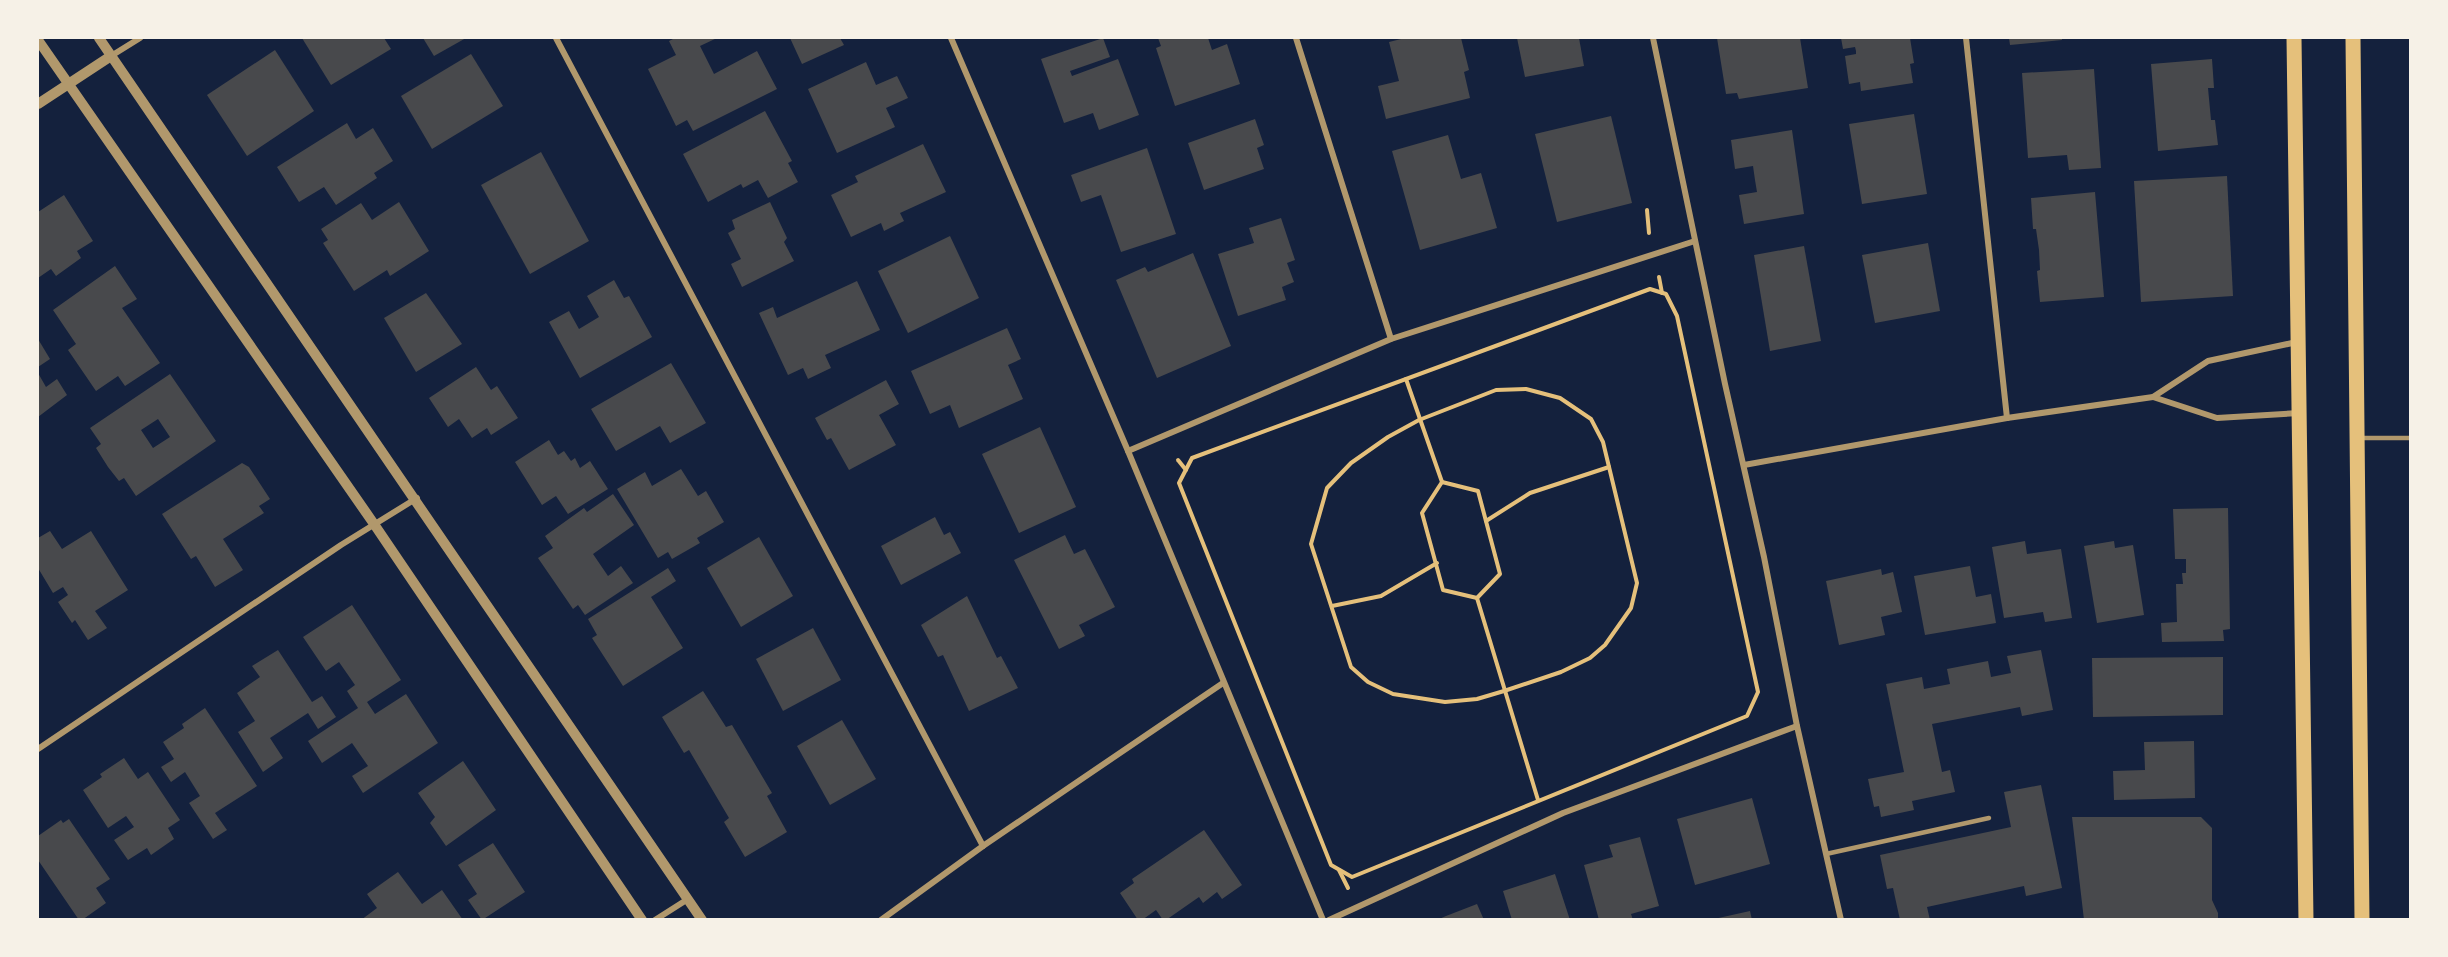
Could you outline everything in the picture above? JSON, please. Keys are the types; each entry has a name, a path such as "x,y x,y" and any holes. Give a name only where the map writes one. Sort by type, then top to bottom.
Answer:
{"main road":[{"path":"2294,38 2306,920"},
{"path":"2353,38 2362,920"}],"street":[{"path":"99,38 417,498 702,920"},
{"path":"38,104 140,38"},
{"path":"556,38 983,846"},
{"path":"951,38 1128,451 1323,920"},
{"path":"1296,38 1391,339"},
{"path":"1653,38 1797,726 1841,920"},
{"path":"1966,38 2007,418"},
{"path":"38,40 374,524 642,920"},
{"path":"1128,451 1391,339 1695,241"},
{"path":"1744,465 2007,418 2153,397 2208,361 2298,342"},
{"path":"2153,397 2217,417 2299,413"},
{"path":"38,749 374,524 417,498"},
{"path":"880,919 1223,683"},
{"path":"1329,920 1563,813 1797,726"},
{"path":"655,920 688,899"}],"lane":[{"path":"2358,438 2410,438"},
{"path":"1826,854 1989,818"}],"path":[{"path":"1647,210 1649,233"},
{"path":"1657,270 1662,293"},
{"path":"1650,290 1662,293 1666,294 1679,327 1758,692 1747,716 1352,877 1331,866 1179,483 1192,458 1650,290"},
{"path":"1406,379 1442,482"},
{"path":"1526,389 1560,398 1592,419 1603,442 1610,467 1637,583 1631,608 1605,645 1590,658 1561,672 1504,691 1477,699 1445,702 1393,694 1368,682 1351,667 1311,544 1327,488 1351,463 1388,437 1419,420 1496,390 1526,389"},
{"path":"1178,460 1186,470"},
{"path":"1486,521 1530,493 1610,467"},
{"path":"1442,482 1478,491 1500,574 1477,598"},
{"path":"1442,482 1422,513 1443,590 1477,598"},
{"path":"1332,606 1381,596 1437,563"},
{"path":"1477,598 1538,800"},
{"path":"1752,703 1755,713"},
{"path":"1339,870 1349,889"}],"building":[{"path":"302,38 384,38 391,49 331,85"},
{"path":"423,38 466,38 434,56"},
{"path":"675,38 717,38 700,46 714,74 757,51 777,89 693,131 687,120 676,126 648,69 676,55 669,41"},
{"path":"790,38 840,38 844,45 802,64"},
{"path":"1103,38 1110,57 1070,71 1072,76 1118,59 1139,115 1099,130 1093,113 1064,123 1041,59"},
{"path":"1158,38 1208,38 1212,50 1227,44 1240,84 1175,106 1156,48 1161,46"},
{"path":"1405,38 1461,38 1469,70 1464,72 1470,98 1386,119 1378,86 1399,81 1389,42"},
{"path":"1517,38 1579,38 1584,66 1525,77"},
{"path":"1717,38 1800,38 1808,88 1739,99 1737,93 1726,94"},
{"path":"1841,38 1910,38 1914,63 1910,64 1913,83 1861,91 1860,82 1849,84 1845,56 1856,54 1856,51 1855,47 1843,49"},
{"path":"2009,38 2062,38 2062,40 2010,45"},
{"path":"275,50 314,111 247,156 207,95"},
{"path":"471,54 503,106 432,149 401,96"},
{"path":"2212,59 2214,88 2208,88 2211,120 2215,120 2218,145 2158,151 2151,64"},
{"path":"866,62 876,85 897,76 908,98 886,108 895,127 837,153 808,89"},
{"path":"2094,69 2101,168 2069,170 2067,155 2028,158 2022,73"},
{"path":"765,111 792,161 788,163 798,182 768,198 758,180 743,188 741,184 708,202 683,154"},
{"path":"1914,114 1927,194 1862,204 1849,124"},
{"path":"1611,116 1632,203 1557,222 1535,134"},
{"path":"1255,119 1264,145 1257,148 1264,169 1204,190 1188,143"},
{"path":"347,123 356,139 373,128 393,161 374,173 377,178 336,205 324,187 299,202 277,167"},
{"path":"1792,130 1804,214 1744,224 1739,195 1757,192 1753,166 1735,169 1731,140"},
{"path":"1448,135 1461,179 1481,173 1497,228 1420,250 1392,151"},
{"path":"923,144 946,192 900,213 904,221 884,231 881,223 851,237 831,195 858,182 855,176"},
{"path":"1147,148 1176,234 1121,252 1101,195 1081,202 1071,175"},
{"path":"541,152 589,241 530,274 481,185"},
{"path":"2227,176 2233,296 2141,302 2134,181"},
{"path":"2095,192 2104,297 2040,302 2037,271 2040,270 2039,250 2036,229 2033,229 2031,198"},
{"path":"64,195 93,241 77,251 81,258 56,276 51,269 38,278 38,212"},
{"path":"399,202 429,251 390,276 387,270 354,291 323,243 328,240 321,229 361,203 372,220"},
{"path":"770,202 787,238 784,242 794,261 742,287 731,264 741,259 728,233 735,229 732,220"},
{"path":"1281,218 1295,260 1287,263 1294,282 1282,287 1286,300 1238,316 1218,254 1254,243 1249,228"},
{"path":"950,236 979,298 908,333 878,271"},
{"path":"1928,243 1940,311 1875,323 1862,255"},
{"path":"1804,246 1821,341 1770,351 1754,255"},
{"path":"1193,253 1231,346 1157,378 1116,280 1145,267 1148,272"},
{"path":"115,266 137,299 122,308 160,363 125,386 118,376 96,391 68,350 76,344 53,310"},
{"path":"614,280 624,298 629,296 652,337 580,378 549,322 569,311 579,329 599,317 587,296"},
{"path":"857,281 880,330 825,355 831,368 808,379 803,368 788,375 759,313 773,307 777,318"},
{"path":"426,293 462,344 416,372 384,318"},
{"path":"1007,328 1021,359 1008,365 1023,399 959,428 950,405 930,414 911,371"},
{"path":"38,339 50,359 38,367"},
{"path":"671,363 706,423 670,443 660,426 616,451 591,409"},
{"path":"476,367 491,390 497,386 518,418 491,435 487,428 472,438 459,419 448,427 429,398"},
{"path":"38,373 46,387 57,379 67,395 38,417"},
{"path":"170,374 216,441 136,496 124,478 119,481 108,467 96,448 101,444 90,428","holes":["158,419 170,437 153,448 141,430"]},
{"path":"886,380 899,404 879,415 896,445 849,470 831,438 827,440 815,418"},
{"path":"1040,427 1076,507 1019,533 982,454"},
{"path":"549,440 558,455 564,451 571,461 575,458 580,468 590,461 608,489 568,514 556,496 542,505 515,462"},
{"path":"242,463 249,467 270,499 259,506 264,513 223,539 243,570 215,587 196,556 191,559 162,514"},
{"path":"681,469 698,496 706,491 724,522 697,538 700,543 672,559 668,552 658,558 617,489 645,472 652,486"},
{"path":"613,494 634,525 593,554 608,576 621,566 633,583 585,615 578,605 573,609 538,558 553,548 545,536 584,508 587,512"},
{"path":"2228,508 2230,629 2223,630 2224,641 2162,642 2161,623 2177,622 2176,584 2183,584 2182,573 2186,573 2186,559 2175,559 2173,509"},
{"path":"935,517 944,535 950,532 961,553 901,585 881,546"},
{"path":"50,531 62,549 91,531 128,590 95,611 107,628 88,640 75,620 72,623 58,602 68,595 63,587 53,593 38,568 38,538"},
{"path":"1065,535 1074,554 1085,549 1115,607 1079,625 1085,636 1059,649 1014,560"},
{"path":"759,537 793,596 741,627 707,568"},
{"path":"2025,541 2027,554 2061,549 2072,618 2045,622 2043,612 2004,618 1992,547"},
{"path":"2114,541 2115,548 2133,545 2144,615 2097,623 2084,546"},
{"path":"1970,566 1976,597 1991,594 1996,623 1925,635 1914,576"},
{"path":"668,568 676,581 651,597 683,648 623,686 592,638 597,635 588,619"},
{"path":"1881,569 1882,575 1893,572 1902,612 1881,617 1885,635 1839,645 1826,581"},
{"path":"967,596 997,658 1001,656 1018,688 969,711 943,655 938,657 921,625"},
{"path":"352,605 401,680 367,702 375,714 406,694 438,743 363,793 352,776 368,766 352,743 322,763 308,741 358,708 347,691 355,685 339,662 326,671 303,637"},
{"path":"813,628 841,680 783,711 756,659"},
{"path":"278,650 312,702 322,696 336,717 318,729 308,713 270,738 283,758 263,772 238,732 255,721 237,693 260,677 252,666"},
{"path":"2041,650 2053,710 2022,716 2020,707 1932,724 1942,772 1950,770 1955,792 1912,801 1914,810 1881,817 1879,806 1874,807 1868,779 1904,772 1886,684 1922,677 1924,689 1950,684 1947,669 1988,661 1991,677 2011,673 2007,656"},
{"path":"2223,657 2223,715 2093,717 2092,658"},
{"path":"703,691 726,727 732,725 772,793 767,796 787,832 745,857 724,822 729,818 689,750 684,753 662,717"},
{"path":"205,708 257,786 215,813 227,830 213,839 189,803 200,796 185,772 171,782 161,767 174,759 163,742 184,728 182,724"},
{"path":"842,720 876,779 830,805 797,746"},
{"path":"2194,741 2195,798 2114,800 2113,771 2145,770 2144,742"},
{"path":"124,758 138,779 148,772 180,820 168,828 174,839 151,855 147,848 128,860 114,840 134,827 126,816 108,828 83,790 102,777 100,774"},
{"path":"463,761 496,810 446,846 430,823 435,817 418,793"},
{"path":"2041,785 2062,888 2026,896 2024,886 1927,907 1930,920 1900,920 1893,888 1887,889 1880,855 2011,827 2004,792"},
{"path":"1752,798 1770,864 1695,885 1677,819"},
{"path":"2072,817 2201,817 2212,828 2212,900 2218,913 2218,920 2084,920"},
{"path":"69,819 110,879 96,888 106,903 82,920 79,920 38,860 38,836 61,820 63,823"},
{"path":"1204,830 1242,885 1222,899 1217,892 1203,903 1199,897 1166,920 1163,920 1156,910 1142,920 1138,920 1120,893 1134,883 1132,879"},
{"path":"1640,837 1659,906 1631,914 1633,920 1599,920 1584,865 1613,857 1609,845"},
{"path":"493,843 525,892 482,920 468,900 477,894 458,865"},
{"path":"398,872 422,904 442,890 463,920 361,920 377,908 367,894"},
{"path":"1555,874 1570,920 1512,920 1503,891"},
{"path":"1477,904 1484,920 1437,920 1446,916"},
{"path":"1750,911 1752,920 1714,919"}]}
